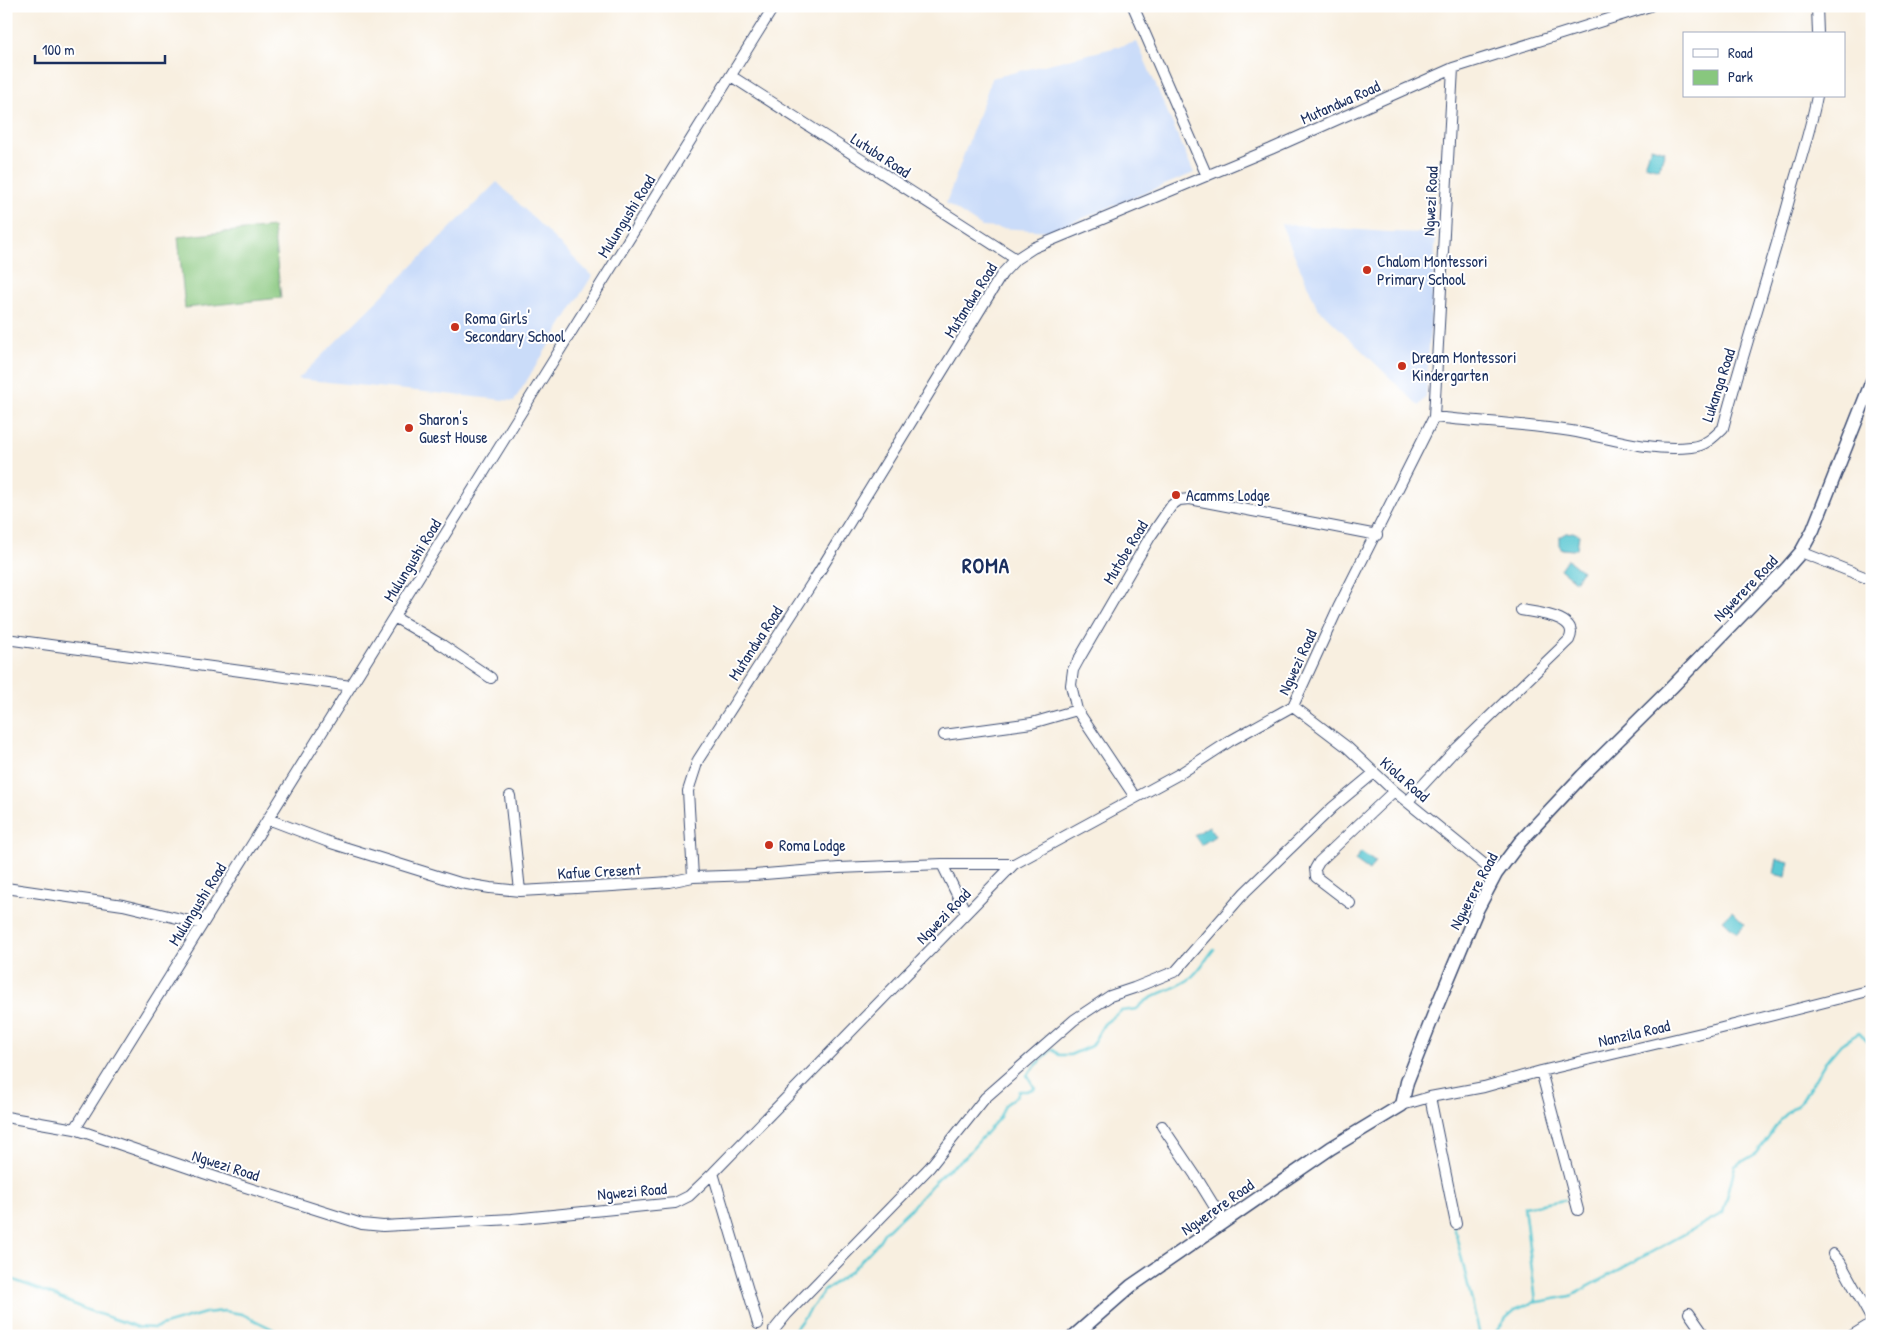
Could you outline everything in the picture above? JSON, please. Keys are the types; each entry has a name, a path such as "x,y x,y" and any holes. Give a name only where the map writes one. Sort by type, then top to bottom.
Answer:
{"street":[{"name":"Mulungushi Road","path":"75,1129 774,6"},
{"path":"1133,6 1207,176"},
{"name":"Mutandwa Road","path":"693,877 688,791 698,760 816,577 1002,274 1016,259 1025,252 1207,176 1453,68 1650,6"},
{"path":"1817,6 1818,32"},
{"name":"Ngwezi Road","path":"6,1117 75,1129 221,1179 354,1221 383,1226 512,1219 675,1203 689,1196 1014,864 1181,773 1230,741 1294,706 1338,608 1434,417 1453,68"},
{"name":"Lutuba Road","path":"731,76 1016,259"},
{"name":"Lukanga Road","path":"1434,417 1557,430 1611,440 1666,447 1693,447 1705,443 1715,436 1723,428 1756,310 1781,233 1811,126 1817,98"},
{"name":"Ngwerere Road","path":"1074,1336 1131,1286 1331,1148 1402,1105 1407,1082 1437,1006 1477,910 1496,874 1520,842 1702,657 1801,552 1813,530 1872,380"},
{"name":"Mutobe Road","path":"1135,797 1077,710 1071,685 1073,670 1150,537 1172,504 1179,500 1190,499 1376,534"},
{"path":"1801,552 1872,580"},
{"path":"1408,801 1457,748 1572,635 1568,623 1558,618 1521,610"},
{"path":"394,617 442,645 491,678"},
{"path":"6,639 351,686"},
{"name":"Kiola Road","path":"1294,706 1347,747 1394,791 1496,874"},
{"path":"944,735 1032,723 1077,710"},
{"path":"776,1336 774,1330 787,1314 930,1167 986,1098 1074,1020 1110,996 1176,971 1246,892 1327,813 1374,773"},
{"path":"1350,903 1316,877 1315,869 1326,855 1394,791"},
{"path":"510,796 520,891"},
{"name":"Kafue Cresent","path":"268,819 331,843 460,883 520,891 630,885 669,882 693,877 754,875 839,868 942,864 1014,864"},
{"path":"942,864 966,913"},
{"path":"6,888 123,906 202,924"},
{"name":"Nanzila Road","path":"1402,1105 1430,1097 1484,1087 1541,1071 1872,990"},
{"path":"1541,1071 1578,1210"},
{"path":"1430,1097 1456,1224"},
{"path":"1162,1126 1224,1222"},
{"path":"713,1173 758,1324"},
{"path":"1832,1254 1840,1262 1872,1322 1851,1336"},
{"path":"1689,1314 1705,1336"}],"shaded area":[{"path":"1137,42 1194,173 1051,231 982,227 946,203 992,78"},
{"name":"Roma Girls' Secondary School","path":"497,182 592,276 514,401 298,379"},
{"name":"Chalom Montessori Primary School","path":"1281,224 1387,232 1436,233 1426,397 1419,406 1317,307"}],"green space":[{"path":"273,227 281,298 185,308 178,237"}],"water":[{"path":"1651,147 1665,151 1659,169 1645,165"},
{"path":"1573,532 1579,535 1577,548 1573,550 1562,549 1559,545 1559,537"},
{"path":"1567,559 1582,571 1575,581 1560,569"},
{"path":"1209,826 1215,836 1201,845 1194,835"},
{"path":"1361,852 1375,862 1369,871 1355,861"},
{"path":"1777,859 1789,862 1786,877 1774,874"},
{"path":"1732,911 1745,924 1737,933 1723,920"}],"waterway":[{"path":"792,1336 792,1333 824,1291 851,1271 878,1243 884,1233 910,1209 942,1174 965,1157 1000,1117 1005,1105 1017,1096 1019,1091 1035,1088 1027,1075 1052,1049 1059,1055 1070,1055 1091,1046 1104,1024 1121,1011 1137,1009 1155,996 1188,980 1199,970 1214,949"},
{"path":"1493,1336 1506,1318 1515,1310 1532,1303 1571,1296 1723,1213 1735,1166 1757,1153 1781,1119 1803,1099 1824,1064 1841,1044 1859,1033 1872,1046"},
{"path":"1536,1302 1524,1207 1565,1200"},
{"path":"1454,1226 1480,1336"},
{"path":"6,1277 87,1310 138,1327 154,1328 205,1313 224,1311 242,1314 287,1336"}],"place":[{"name":"Chalom Montessori Primary School","path":"1367,270"},
{"name":"Roma Girls' Secondary School","path":"455,327"},
{"name":"Dream Montessori Kindergarten","path":"1402,366"},
{"name":"Sharon's Guest House","path":"409,428"},
{"name":"Acamms Lodge","path":"1176,495"},
{"name":"Roma Lodge","path":"769,845"}],"district":[{"name":"ROMA","path":"986,565"}]}
